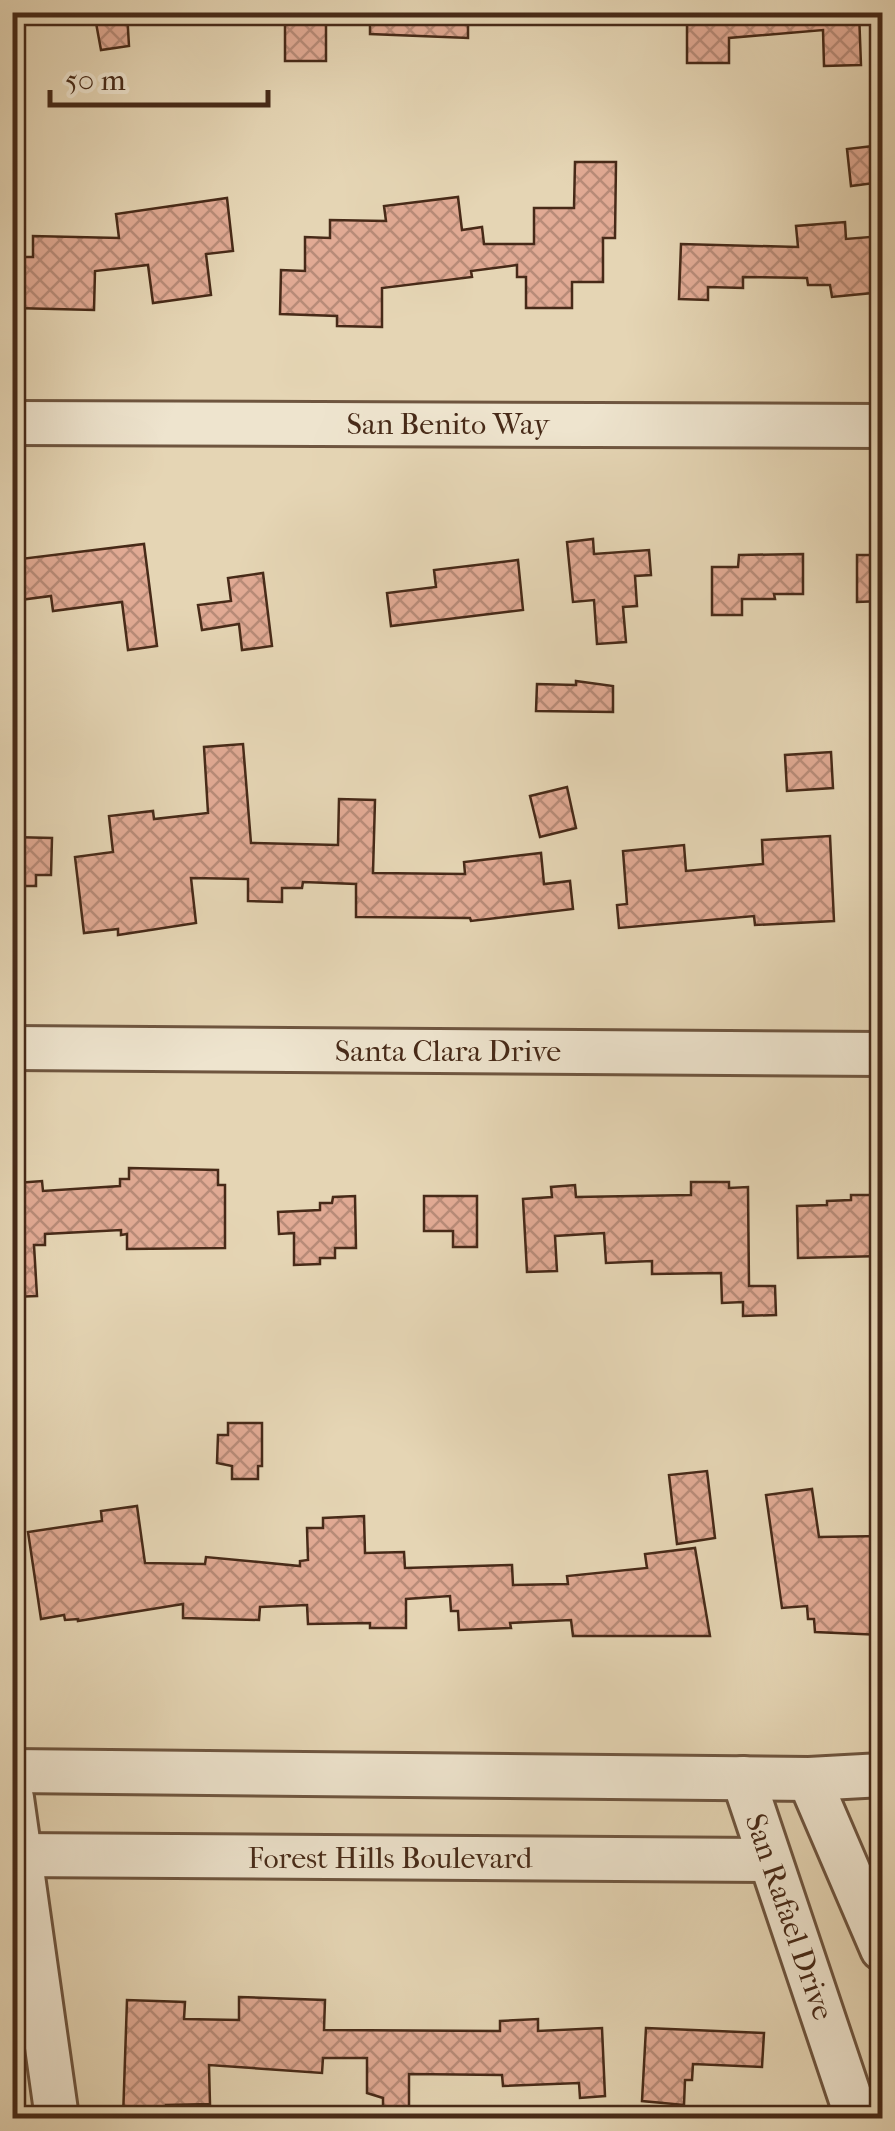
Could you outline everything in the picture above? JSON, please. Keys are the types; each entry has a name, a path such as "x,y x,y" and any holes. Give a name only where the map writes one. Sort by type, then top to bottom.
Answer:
{"street":[{"name":"San Benito Way","path":"12,423 882,426"},
{"name":"Santa Clara Drive","path":"12,1048 882,1054"},
{"path":"12,1771 742,1778"},
{"name":"San Rafael Drive","path":"857,2118 742,1778 882,1775"},
{"path":"809,1779 882,1950"},
{"path":"12,1798 57,2118"},
{"name":"Forest Hills Boulevard","path":"18,1855 768,1860"}],"building":[{"path":"94,12 127,12 129,46 101,50"},
{"path":"285,12 326,12 326,61 285,61"},
{"path":"370,12 468,12 468,38 370,34"},
{"path":"687,12 859,12 861,65 824,66 823,30 729,38 729,63 687,63"},
{"path":"882,145 882,182 851,186 847,149"},
{"path":"575,162 616,162 615,238 603,238 603,282 572,282 572,308 526,308 526,277 517,277 517,265 471,271 472,277 382,288 382,327 337,326 337,316 280,314 281,270 305,271 305,237 330,238 330,220 386,221 384,206 458,197 462,230 482,227 484,244 534,244 534,208 574,208"},
{"path":"227,198 233,251 206,254 211,295 153,303 148,265 95,271 94,310 14,308 15,257 33,257 33,236 119,238 116,214"},
{"path":"845,222 846,239 882,236 882,286 872,287 872,293 832,297 830,285 808,285 807,278 743,277 743,288 708,287 708,300 679,299 681,244 798,247 796,226"},
{"path":"593,539 594,554 649,550 651,575 635,576 637,606 623,607 626,642 597,644 594,600 573,602 567,542"},
{"path":"144,544 157,646 128,650 122,602 53,611 51,596 12,601 12,560"},
{"path":"803,554 803,594 742,599 742,615 712,615 712,567 738,567 739,555"},
{"path":"857,555 882,555 882,601 857,602"},
{"path":"518,560 523,610 391,626 387,593 436,587 434,570"},
{"path":"263,573 272,646 242,650 239,624 202,630 198,605 231,601 228,578"},
{"path":"576,681 613,686 613,712 536,711 537,684 576,685"},
{"path":"243,744 251,843 338,845 339,799 375,800 373,873 465,874 464,862 541,853 544,884 570,881 573,909 471,921 356,917 356,884 303,882 302,888 282,888 282,902 248,901 248,879 191,878 196,923 118,935 118,929 84,933 75,857 113,852 109,816 153,811 154,819 208,813 204,747"},
{"path":"831,752 833,788 787,791 785,755"},
{"path":"567,787 576,828 540,837 530,796"},
{"path":"830,836 834,921 755,925 754,916 619,928 617,905 627,904 623,851 684,845 686,871 763,864 762,840"},
{"path":"12,837 52,838 51,875 36,875 36,886 12,886"},
{"path":"129,1168 218,1170 218,1185 225,1185 225,1248 127,1249 127,1234 121,1235 121,1230 45,1234 45,1245 34,1245 37,1296 12,1297 12,1190 17,1190 17,1183 42,1181 43,1191 120,1186 120,1179 129,1179"},
{"path":"691,1182 729,1182 729,1188 748,1187 749,1286 775,1286 776,1315 743,1316 743,1302 722,1303 721,1273 652,1274 652,1261 606,1263 604,1233 555,1236 557,1271 527,1272 523,1199 552,1197 551,1187 575,1185 576,1197 691,1195"},
{"path":"851,1195 874,1195 874,1225 882,1225 882,1256 798,1258 797,1206 827,1205 827,1201 851,1200"},
{"path":"355,1196 356,1248 335,1248 335,1258 320,1258 320,1264 294,1265 294,1233 279,1234 278,1212 320,1210 320,1203 332,1203 333,1197"},
{"path":"424,1196 477,1196 477,1247 453,1247 453,1231 424,1231"},
{"path":"228,1423 262,1423 262,1466 258,1466 258,1479 232,1479 232,1466 217,1463 218,1435 228,1435"},
{"path":"707,1471 715,1538 677,1544 669,1475"},
{"path":"812,1489 819,1537 882,1536 882,1635 815,1632 807,1606 782,1608 766,1495"},
{"path":"137,1506 145,1563 205,1564 206,1557 300,1566 300,1561 308,1560 307,1528 323,1528 323,1518 364,1516 365,1553 404,1552 405,1568 512,1565 513,1585 568,1584 567,1576 647,1568 645,1554 695,1548 710,1636 573,1636 571,1620 459,1630 458,1611 451,1611 450,1596 406,1599 406,1628 370,1628 370,1623 308,1624 307,1605 260,1607 259,1620 183,1618 183,1604 78,1621 65,1620 64,1615 41,1619 28,1532 102,1521 101,1511"},
{"path":"239,1997 325,2000 324,2030 500,2031 500,2021 538,2019 538,2031 602,2028 605,2096 580,2098 579,2083 503,2086 502,2075 409,2074 409,2111 383,2110 383,2098 367,2093 367,2058 323,2058 322,2073 209,2065 210,2104 166,2105 165,2118 123,2118 127,2000 185,2002 184,2019 239,2020"},
{"path":"646,2028 764,2033 762,2067 693,2064 692,2080 685,2080 684,2105 642,2101"}]}
